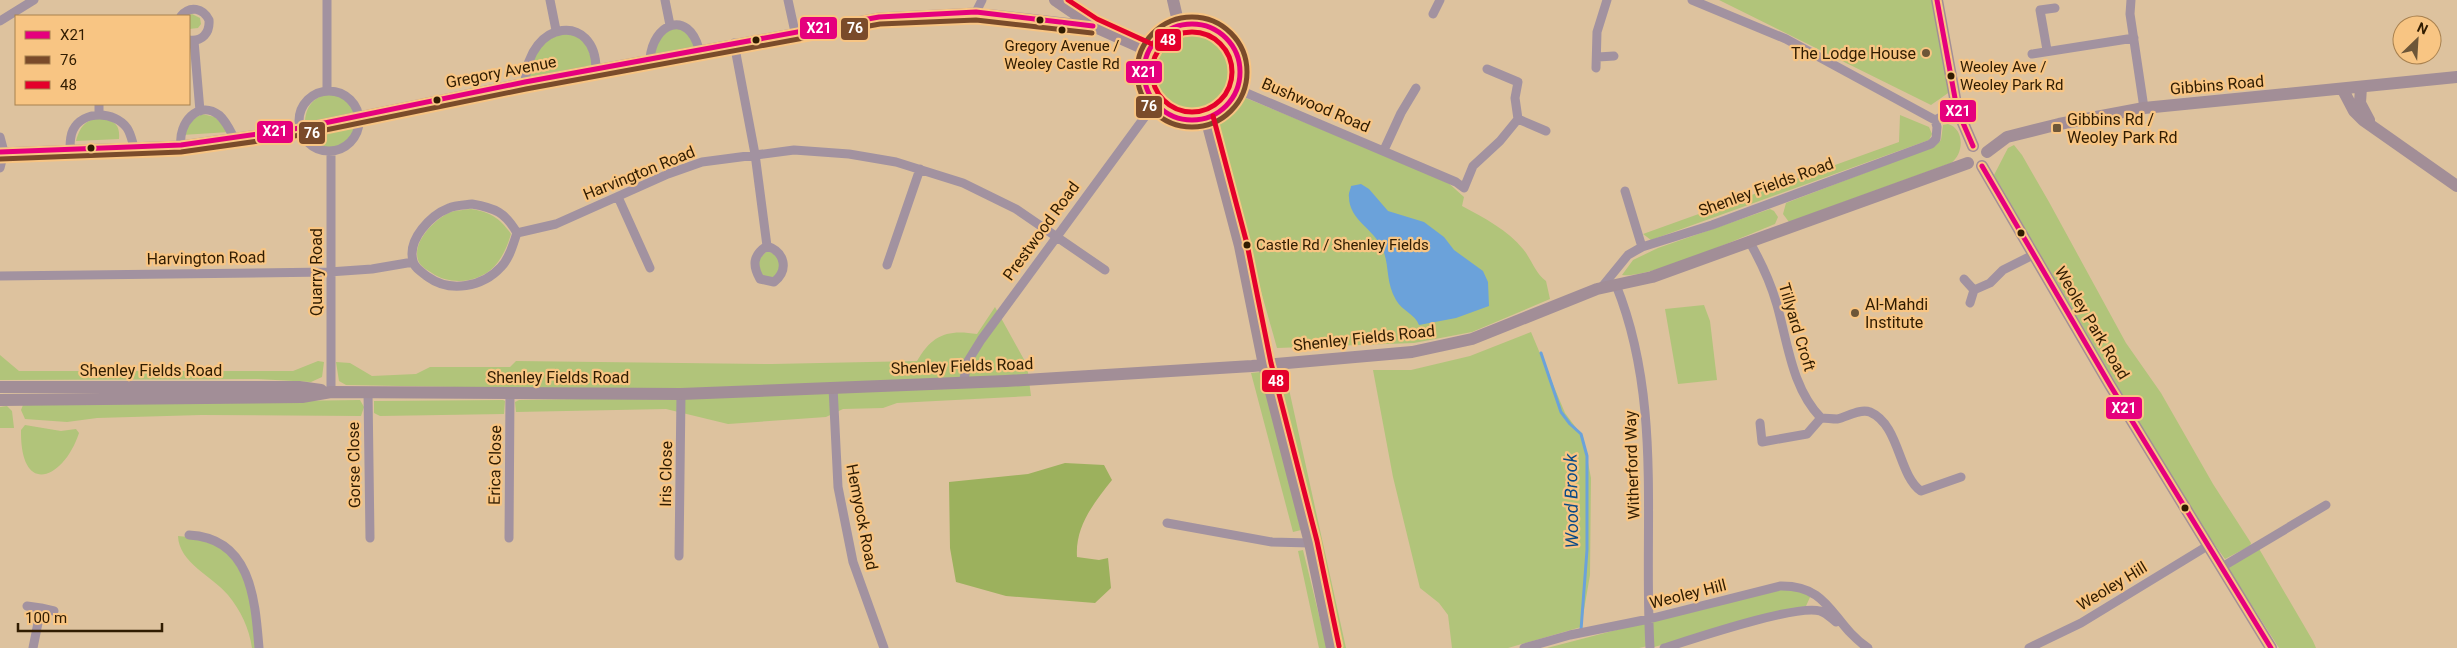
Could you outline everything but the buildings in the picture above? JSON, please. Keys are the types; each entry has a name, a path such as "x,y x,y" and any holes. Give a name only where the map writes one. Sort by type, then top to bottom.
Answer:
{"street":[{"path":"0,21 34,0"},
{"path":"327,0 328,90"},
{"path":"550,0 556,30"},
{"path":"665,0 670,25"},
{"path":"788,0 795,32"},
{"path":"976,12 982,0"},
{"path":"1055,0 1093,26 1148,51"},
{"path":"1173,0 1179,26"},
{"path":"1433,14 1440,0"},
{"path":"1596,68 1598,57 1597,32 1607,0"},
{"path":"1692,0 1786,39 1935,120 1957,109"},
{"path":"1936,0 1957,109 1973,146"},
{"path":"2131,0 2130,14 2144,108"},
{"path":"2047,50 2040,10 2055,8"},
{"path":"182,15 191,9 197,9 207,15 209,20 208,32 200,40 191,40 200,111"},
{"name":"Gregory Avenue","path":"2,152 181,145 300,128 525,82 699,49 879,18 976,12 1093,26"},
{"path":"1198,24 1207,27 1216,31 1230,43 1238,60 1240,70 1237,89 1223,108 1206,118 1181,119 1167,113 1155,103 1145,83 1144,72 1148,51 1160,36 1179,26 1198,24"},
{"path":"650,59 654,40 660,31 670,25 682,26 691,32 699,49"},
{"path":"525,82 526,70 538,42 556,30 568,31 586,39 592,46 596,56 596,69"},
{"path":"2032,54 2047,50 2134,38"},
{"path":"734,43 756,154 767,246"},
{"path":"1598,57 1614,56"},
{"path":"1487,69 1518,82 1515,98 1518,119 1546,131"},
{"name":"Gibbins Road","path":"1987,152 2007,136 2144,108 2343,90 2457,77"},
{"path":"2361,87 2360,103 2374,126"},
{"name":"Bushwood Road","path":"1384,150 1401,113 1416,88"},
{"name":"Bushwood Road","path":"1237,89 1384,150 1456,182 1464,188 1473,166 1500,142 1518,119"},
{"path":"328,90 339,92 352,100 359,116 359,130 352,142 344,148 331,152 313,147 302,136 299,116 308,100 328,90"},
{"path":"2343,90 2354,111 2362,120 2374,126 2457,186"},
{"name":"Prestwood Road","path":"963,383 968,361 980,340 1155,103"},
{"path":"98,105 98,115"},
{"path":"181,145 179,134 182,124 187,118 200,111 218,114 226,122 234,138"},
{"path":"70,149 70,138 74,128 83,120 98,115 106,116 123,124 128,129 134,147"},
{"path":"1206,118 1240,246 1264,364 1310,543 1332,648"},
{"name":"Shenley Fields Road","path":"1601,289 1628,255 1642,248 1712,225 1931,144 1936,139 1937,128 1935,120"},
{"path":"0,137 2,152 0,168"},
{"path":"1973,146 1980,146 1987,152 1987,162 1982,166 1973,167 1968,163 1966,153 1973,146"},
{"name":"Harvington Road","path":"517,233 556,224 668,174 702,162 794,150 849,154 896,162 964,183 1016,209 1105,270"},
{"name":"Quarry Road","path":"330,392 331,152"},
{"name":"Shenley Fields Road","path":"0,386 299,387 330,392 680,394 963,383 1264,364 1412,352 1472,339 1601,289 1652,277 1968,163"},
{"name":"Weoley Park Road","path":"1982,166 2033,255 2271,648"},
{"path":"887,265 920,169"},
{"path":"1625,191 1642,248"},
{"path":"618,197 650,268"},
{"path":"472,204 490,207 508,217 517,233 512,250 502,266 488,279 470,285 453,286 435,282 419,270 413,262 413,247 418,234 431,220 450,207 472,204"},
{"name":"Tillyard Croft","path":"1749,241 1776,303 1800,390 1810,406 1821,418"},
{"path":"1974,290 1990,284 2003,270 2033,255"},
{"name":"Harvington Road","path":"0,276 329,272 372,269 413,262"},
{"path":"1964,278 1974,290"},
{"name":"Witherford Way","path":"1616,285 1637,362 1645,405 1649,450 1650,648"},
{"path":"1970,303 1974,290"},
{"name":"Hemyock Road","path":"833,387 838,487 853,562 884,648"},
{"name":"Shenley Fields Road","path":"0,400 302,397 330,392"},
{"name":"Gorse Close","path":"368,392 370,538"},
{"name":"Erica Close","path":"509,538 510,393"},
{"name":"Iris Close","path":"679,556 680,394"},
{"path":"1760,422 1762,442 1807,434 1821,418 1836,419 1863,411 1870,412 1882,421 1897,446 1914,486 1921,492 1962,477"},
{"path":"2222,567 2326,505"},
{"path":"1167,523 1272,542 1310,543"},
{"path":"189,535 202,535 222,542 238,557 251,589 259,648"},
{"name":"Weoley Hill","path":"2029,648 2081,623 2209,545"},
{"name":"Weoley Hill","path":"1524,648 1570,635 1649,620 1780,586 1794,586 1811,590 1825,602 1844,628"},
{"path":"27,606 54,611"},
{"path":"33,648 41,608"},
{"name":"Weoley Hill","path":"1664,648 1767,618 1805,610 1821,611 1868,648"}],"green space":[{"path":"1719,0 1932,0 1951,91 1931,105"},
{"path":"192,14 200,18 201,24 198,28 190,29 190,15"},
{"path":"675,26 689,33 696,47 653,57 656,40"},
{"path":"567,32 585,40 595,69 526,81 539,43"},
{"path":"1184,33 1200,33 1214,39 1225,50 1231,64 1231,80 1225,94 1214,105 1200,111 1184,111 1170,105 1159,94 1153,80 1153,64 1159,50 1170,39"},
{"path":"332,93 346,100 355,114 305,124 307,112 312,103 326,94"},
{"path":"1236,96 1241,96 1445,180 1464,197 1462,206 1503,230 1517,242 1546,281 1550,299 1472,332 1414,343 1277,348 1211,113"},
{"path":"202,114 215,117 229,132 182,135 184,125"},
{"path":"1900,115 1929,127 1932,134 1929,140 1651,240 1643,234 1899,142"},
{"path":"105,117 116,125 119,131 119,139 76,141 80,130 86,123"},
{"path":"356,119 354,131 349,140 342,147 334,150 325,150 316,146 308,140 302,129"},
{"path":"1948,124 1957,131 1961,142 1958,154 1951,163 1789,222 1783,214 1786,203 1935,146 1941,140 1943,125"},
{"path":"2014,145 2022,155 2049,202 2126,343 2161,393 2213,484 2251,543 2250,546 2225,559 2191,512 1994,175 2008,148"},
{"path":"471,209 494,217 511,234 506,249 498,262 485,274 476,278 458,281 440,277 424,268 418,260 417,253 422,238 427,231 439,219 451,212"},
{"path":"1770,209 1778,217 1775,224 1675,264 1635,274 1622,275 1633,260 1658,248"},
{"path":"767,251 777,257 781,268 772,280 761,277 757,261"},
{"path":"1704,305 1710,321 1717,380 1678,384 1665,309"},
{"path":"995,307 1027,365 1031,396 897,403 883,408 843,409 826,417 728,424 666,409 516,412 515,402 519,400 705,397 613,390 346,385 339,381 336,362 350,363 372,376 416,374 430,367 510,367 516,361 772,364 917,361 928,345 941,336 957,332 977,334"},
{"path":"1531,332 1565,413 1583,437 1591,478 1590,575 1581,627 1508,648 1452,648 1448,615 1439,603 1420,588 1393,477 1373,370 1411,370 1470,356"},
{"path":"0,355 19,371 293,371 318,361 324,362 322,377 311,382 258,379 0,380"},
{"path":"1285,371 1346,648 1337,648 1313,534 1276,381 1278,372"},
{"path":"1261,372 1301,530 1293,532 1251,373"},
{"path":"360,400 364,407 361,416 201,415 97,418 67,422 25,419 21,410 23,405"},
{"path":"374,401 505,401 504,414 380,416 374,413"},
{"path":"7,406 12,411 14,428 0,428 0,407"},
{"path":"25,425 61,431 76,429 79,433 72,449 54,470 44,474 35,473 28,466 23,452 21,430"},
{"path":"1065,463 1104,465 1112,480 1092,506 1082,525 1077,546 1077,557 1099,560 1108,558 1111,588 1095,603 1006,596 956,582 950,548 949,482 1028,474"},
{"path":"178,536 220,544 230,551 238,562 249,590 257,648 252,648 247,627 233,601 221,588 190,562 180,546"},
{"path":"2258,547 2316,648 2279,648 2228,568"},
{"path":"1303,550 1327,648 1319,648 1298,551"},
{"path":"1794,588 1811,595 1806,606 1654,647 1652,620 1760,592"},
{"path":"1647,622 1648,646 1639,648 1547,648"}],"water":[{"path":"1361,184 1369,189 1388,211 1424,222 1444,237 1454,250 1483,271 1488,282 1489,306 1456,318 1419,325 1415,318 1396,300 1390,286 1382,248 1357,218 1350,205 1351,186"}],"waterway":[{"name":"Wood Brook","path":"1541,353 1561,412 1581,434 1587,456 1587,550 1581,630"}],"transit line":[{"name":"48","path":"1068,0 1097,19 1152,44"},
{"name":"X21","path":"1937,0 1957,109 1973,146"},
{"name":"X21","path":"0,152 181,145 300,128 525,82 879,17 976,12 1093,26"},
{"name":"76","path":"1192,17 1213,21 1231,33 1243,51 1247,72 1243,93 1231,111 1213,123 1192,127 1171,123 1153,111 1141,93 1137,72 1141,51 1153,33 1171,21 1192,17"},
{"name":"76","path":"0,159 181,152 301,135 526,89 880,24 976,20 1092,33"},
{"name":"X21","path":"1192,24 1210,28 1226,38 1236,54 1240,72 1236,90 1226,106 1210,116 1192,120 1174,116 1158,106 1148,90 1144,72 1148,54 1158,38 1174,28 1192,24"},
{"name":"48","path":"1192,32 1207,35 1220,44 1229,57 1232,72 1229,87 1220,100 1207,109 1192,112 1177,109 1164,100 1155,87 1152,72 1155,57 1164,44 1177,35 1192,32"},
{"name":"48","path":"1213,116 1247,244 1271,363 1317,541 1339,646"},
{"name":"X21","path":"1982,166 2110,385 2271,648"}],"place":[{"name":"Gregory Avenue / Weoley Castle Rd","path":"1062,30"},
{"name":"The Lodge House","path":"1926,53"},
{"name":"Weoley Ave / Weoley Park Rd","path":"1951,76"},
{"name":"Gibbins Rd / Weoley Park Rd","path":"2057,128"},
{"name":"Castle Rd / Shenley Fields","path":"1247,245"},
{"name":"Al-Mahdi Institute","path":"1855,313"}]}
